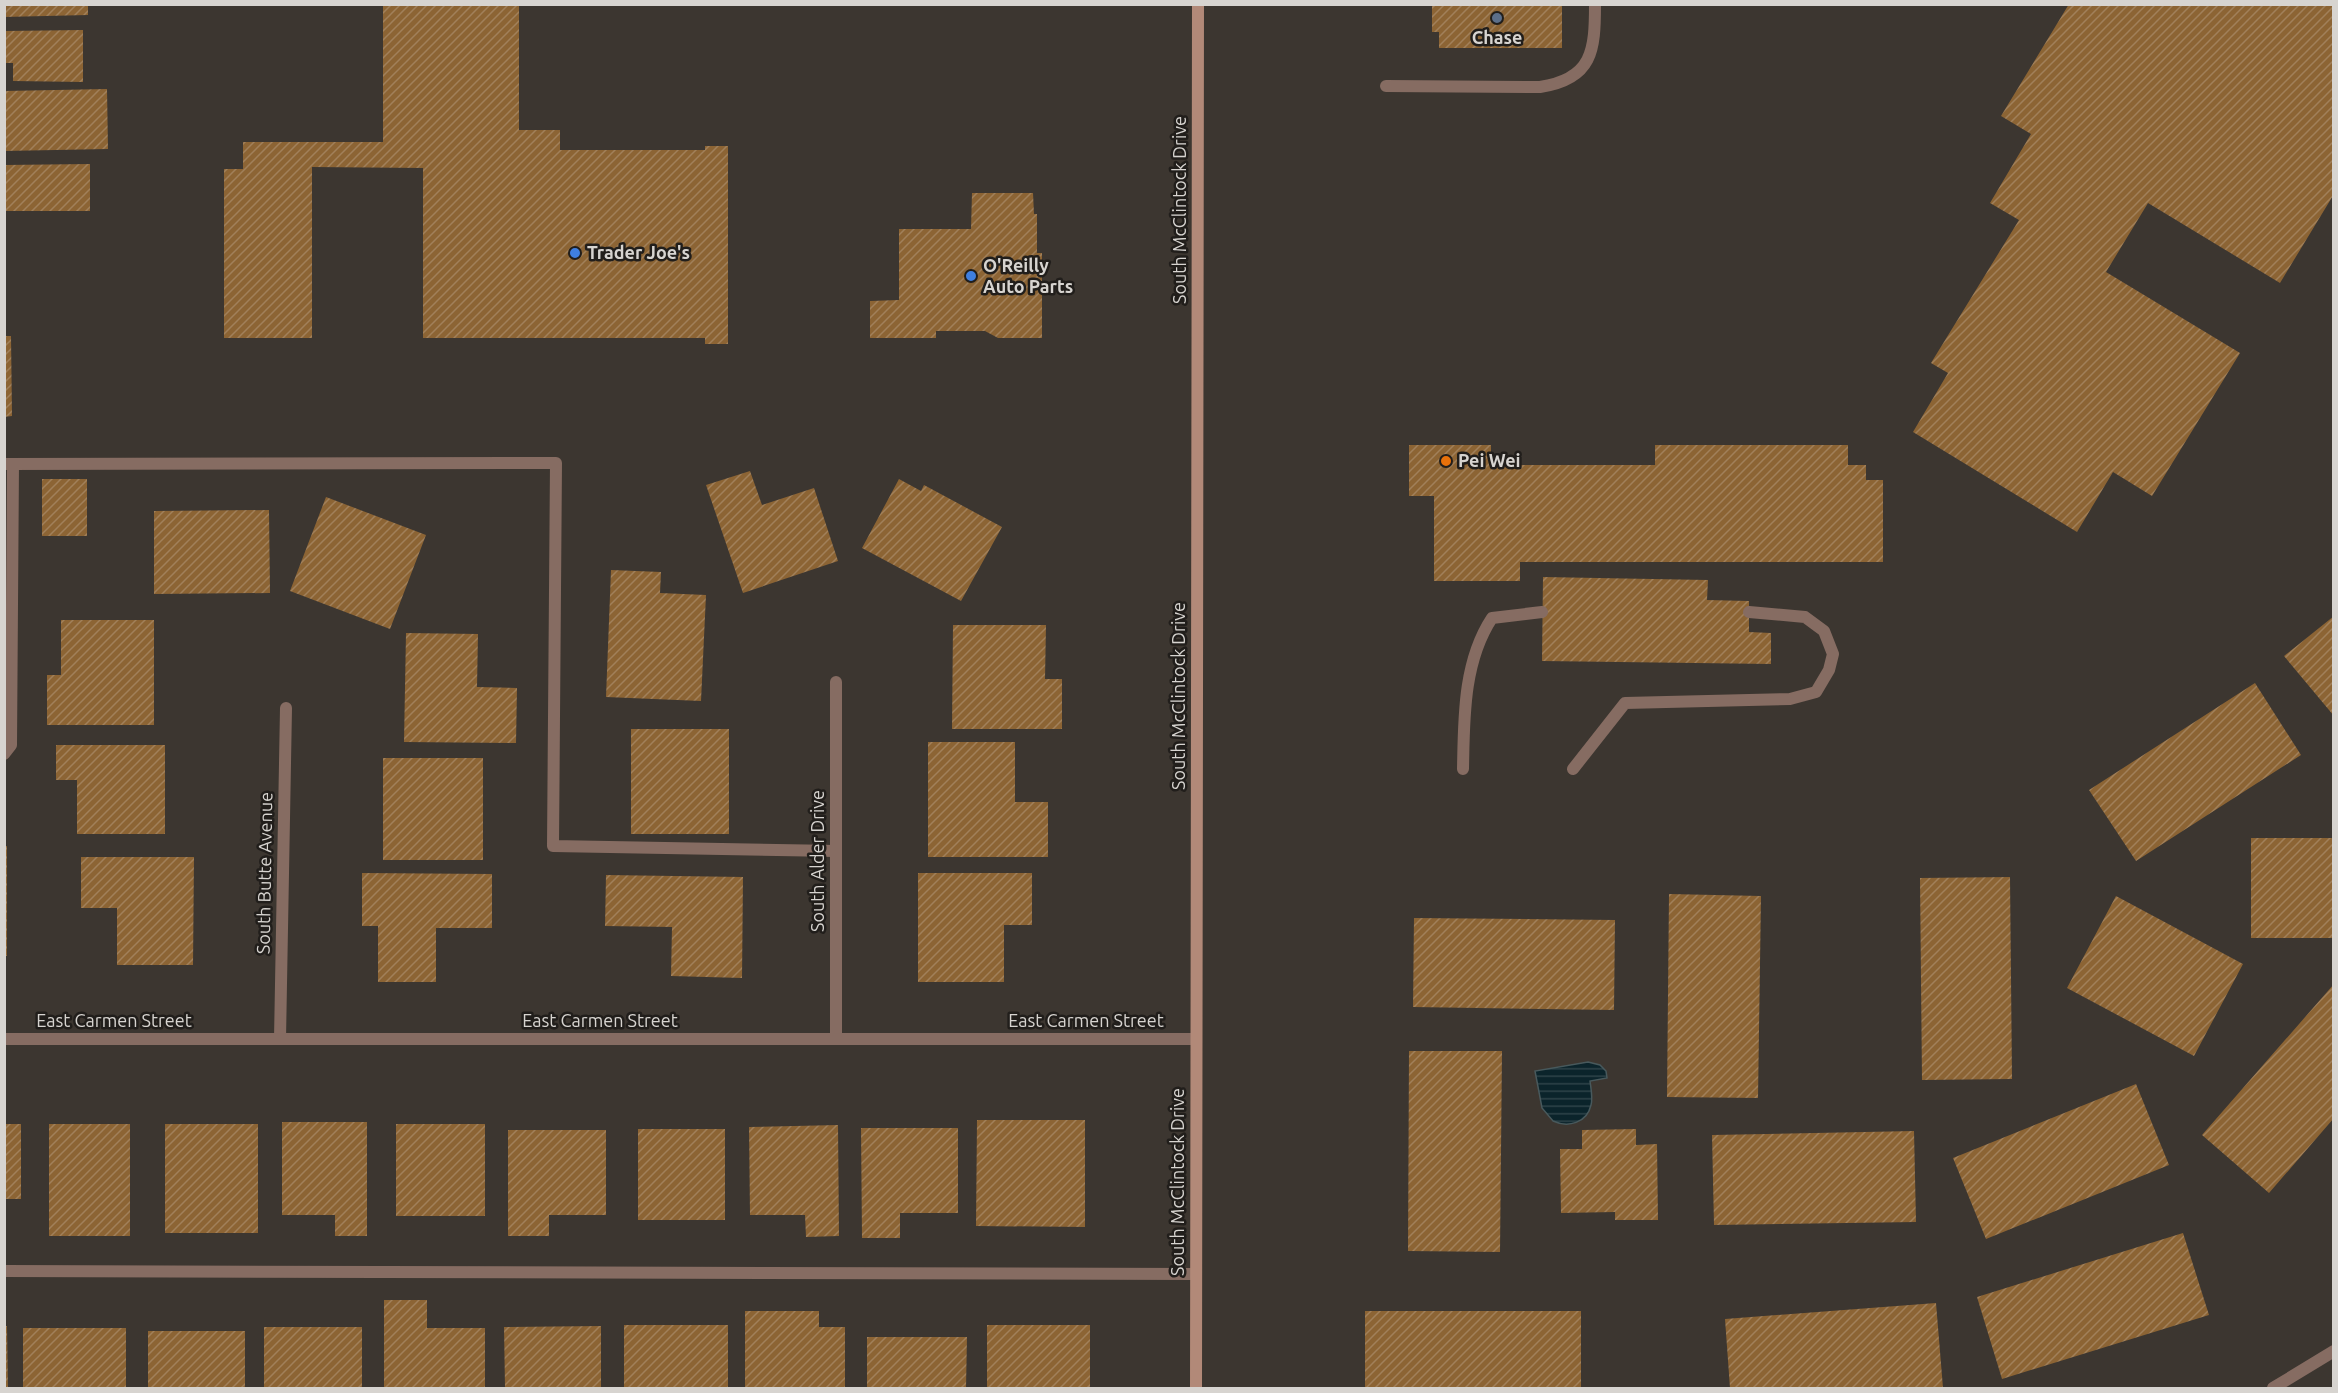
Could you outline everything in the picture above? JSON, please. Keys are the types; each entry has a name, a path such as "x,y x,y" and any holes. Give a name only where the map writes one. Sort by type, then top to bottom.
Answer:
{"main road":[{"name":"South McClintock Drive","path":"1196,1389 1198,4"}],"street":[{"path":"1386,86 1540,87 1556,85 1570,78 1582,68 1591,54 1595,39 1595,4"},
{"path":"4,754 11,745 9,464 556,463 552,846 836,851"},
{"path":"1463,769 1468,675 1481,634 1492,618 1542,612"},
{"path":"1574,769 1625,703 1790,699 1816,692 1829,670 1833,654 1824,631 1805,617 1749,612"},
{"name":"South Alder Drive","path":"836,682 836,1039"},
{"name":"South Butte Avenue","path":"280,1039 286,708"},
{"name":"East Carmen Street","path":"4,1039 1196,1039"},
{"path":"4,1270 1196,1274"},
{"path":"2273,1389 2334,1352"}],"water":[{"path":"1588,1062 1600,1065 1606,1071 1607,1078 1590,1081 1592,1099 1589,1111 1581,1120 1571,1124 1553,1121 1542,1108 1535,1071"}],"building":[{"path":"4,4 88,4 88,15 4,17"},
{"path":"383,4 519,4 519,130 560,130 560,150 705,150 705,146 728,146 728,344 705,344 705,338 423,338 423,168 312,167 312,338 224,338 224,169 243,169 243,142 383,142"},
{"name":"Chase","path":"1432,4 1562,4 1562,48 1439,48 1439,32 1432,32"},
{"path":"2069,4 2334,4 2334,194 2280,283 2148,203 2106,272 2240,353 2152,496 2113,472 2077,532 1913,432 1948,373 1931,363 2019,220 1990,203 2031,134 2001,116"},
{"path":"83,30 83,82 13,81 13,63 4,63 4,31"},
{"path":"107,89 108,149 4,151 4,91"},
{"path":"90,164 90,211 4,211 4,165"},
{"name":"O'Reilly Auto Parts","path":"972,193 1033,193 1034,214 1037,214 1037,253 1042,253 1042,338 998,338 985,331 936,331 936,338 870,338 870,301 899,300 899,229 971,229"},
{"path":"4,336 11,336 12,416 4,417"},
{"path":"1409,445 1491,445 1491,465 1655,465 1655,445 1848,445 1848,465 1866,465 1866,480 1883,480 1883,562 1520,562 1520,581 1434,581 1434,496 1409,496"},
{"path":"750,471 762,505 814,488 838,561 743,593 706,485"},
{"path":"42,479 87,479 87,536 42,536"},
{"path":"899,479 921,491 924,485 1002,527 961,601 862,548"},
{"path":"326,497 426,535 390,629 290,591"},
{"path":"269,510 270,593 154,594 154,511"},
{"path":"611,570 661,572 660,593 706,595 701,701 606,697"},
{"path":"1543,577 1708,580 1707,600 1749,601 1749,632 1771,633 1771,664 1542,661"},
{"path":"2334,616 2334,716 2284,656"},
{"path":"61,620 154,620 154,725 47,725 47,675 61,675"},
{"path":"953,625 1046,625 1045,679 1062,679 1062,729 952,729"},
{"path":"406,633 478,634 477,687 517,688 516,743 404,742"},
{"path":"2255,683 2301,755 2136,861 2089,790"},
{"path":"631,729 729,729 729,834 631,834"},
{"path":"928,742 1015,742 1015,802 1048,802 1048,857 928,857"},
{"path":"56,745 165,745 165,834 77,834 77,780 56,780"},
{"path":"383,758 483,758 483,860 383,860"},
{"path":"2251,838 2334,838 2334,938 2251,938"},
{"path":"4,846 7,846 7,956 4,956"},
{"path":"81,857 194,857 193,965 117,965 117,908 81,908"},
{"path":"362,873 492,874 492,928 436,928 436,982 378,982 378,926 362,926"},
{"path":"918,873 1032,873 1032,925 1004,925 1004,982 918,982"},
{"path":"606,875 743,877 742,978 671,976 672,927 605,926"},
{"path":"2010,877 2012,1079 1922,1080 1920,878"},
{"path":"1669,894 1761,896 1758,1098 1667,1097"},
{"path":"2116,896 2243,964 2194,1056 2067,988"},
{"path":"1414,918 1615,920 1614,1010 1413,1007"},
{"path":"2334,984 2334,1118 2269,1193 2202,1135"},
{"path":"1409,1051 1502,1051 1500,1252 1408,1251"},
{"path":"2136,1084 2169,1165 1986,1239 1953,1158"},
{"path":"977,1120 1085,1120 1085,1227 976,1226"},
{"path":"282,1122 367,1122 367,1236 335,1236 335,1215 282,1215"},
{"path":"4,1124 21,1124 21,1199 4,1199"},
{"path":"49,1124 130,1124 130,1236 49,1236"},
{"path":"165,1124 258,1124 258,1233 165,1233"},
{"path":"396,1124 485,1124 485,1216 396,1216"},
{"path":"838,1125 839,1236 806,1237 805,1215 750,1215 749,1127"},
{"path":"861,1128 958,1128 958,1213 900,1213 900,1238 862,1238"},
{"path":"638,1129 725,1129 725,1220 638,1220"},
{"path":"1636,1129 1636,1145 1657,1144 1658,1220 1615,1220 1615,1212 1561,1213 1560,1149 1582,1149 1582,1130"},
{"path":"508,1130 606,1130 606,1215 549,1215 549,1236 508,1236"},
{"path":"1914,1131 1916,1222 1714,1225 1712,1135"},
{"path":"2183,1233 2209,1315 2002,1379 1977,1297"},
{"path":"384,1300 427,1300 427,1328 485,1328 485,1387 384,1388"},
{"path":"1936,1303 1943,1388 1730,1388 1725,1319"},
{"path":"745,1311 819,1311 819,1327 845,1327 845,1388 745,1388"},
{"path":"1365,1311 1581,1311 1581,1388 1365,1388"},
{"path":"624,1325 728,1325 728,1388 624,1388"},
{"path":"987,1325 1090,1325 1090,1388 987,1388"},
{"path":"4,1326 7,1326 8,1388 4,1388"},
{"path":"601,1326 601,1388 505,1388 504,1327"},
{"path":"264,1327 362,1327 362,1388 264,1388"},
{"path":"23,1328 126,1328 126,1388 23,1388"},
{"path":"148,1331 245,1331 245,1388 148,1388"},
{"path":"867,1337 967,1337 966,1388 867,1388"}],"place":[{"name":"Chase","path":"1497,18"},
{"name":"Trader Joe's","path":"575,253"},
{"name":"O'Reilly Auto Parts","path":"971,276"},
{"name":"Pei Wei","path":"1446,461"}]}
